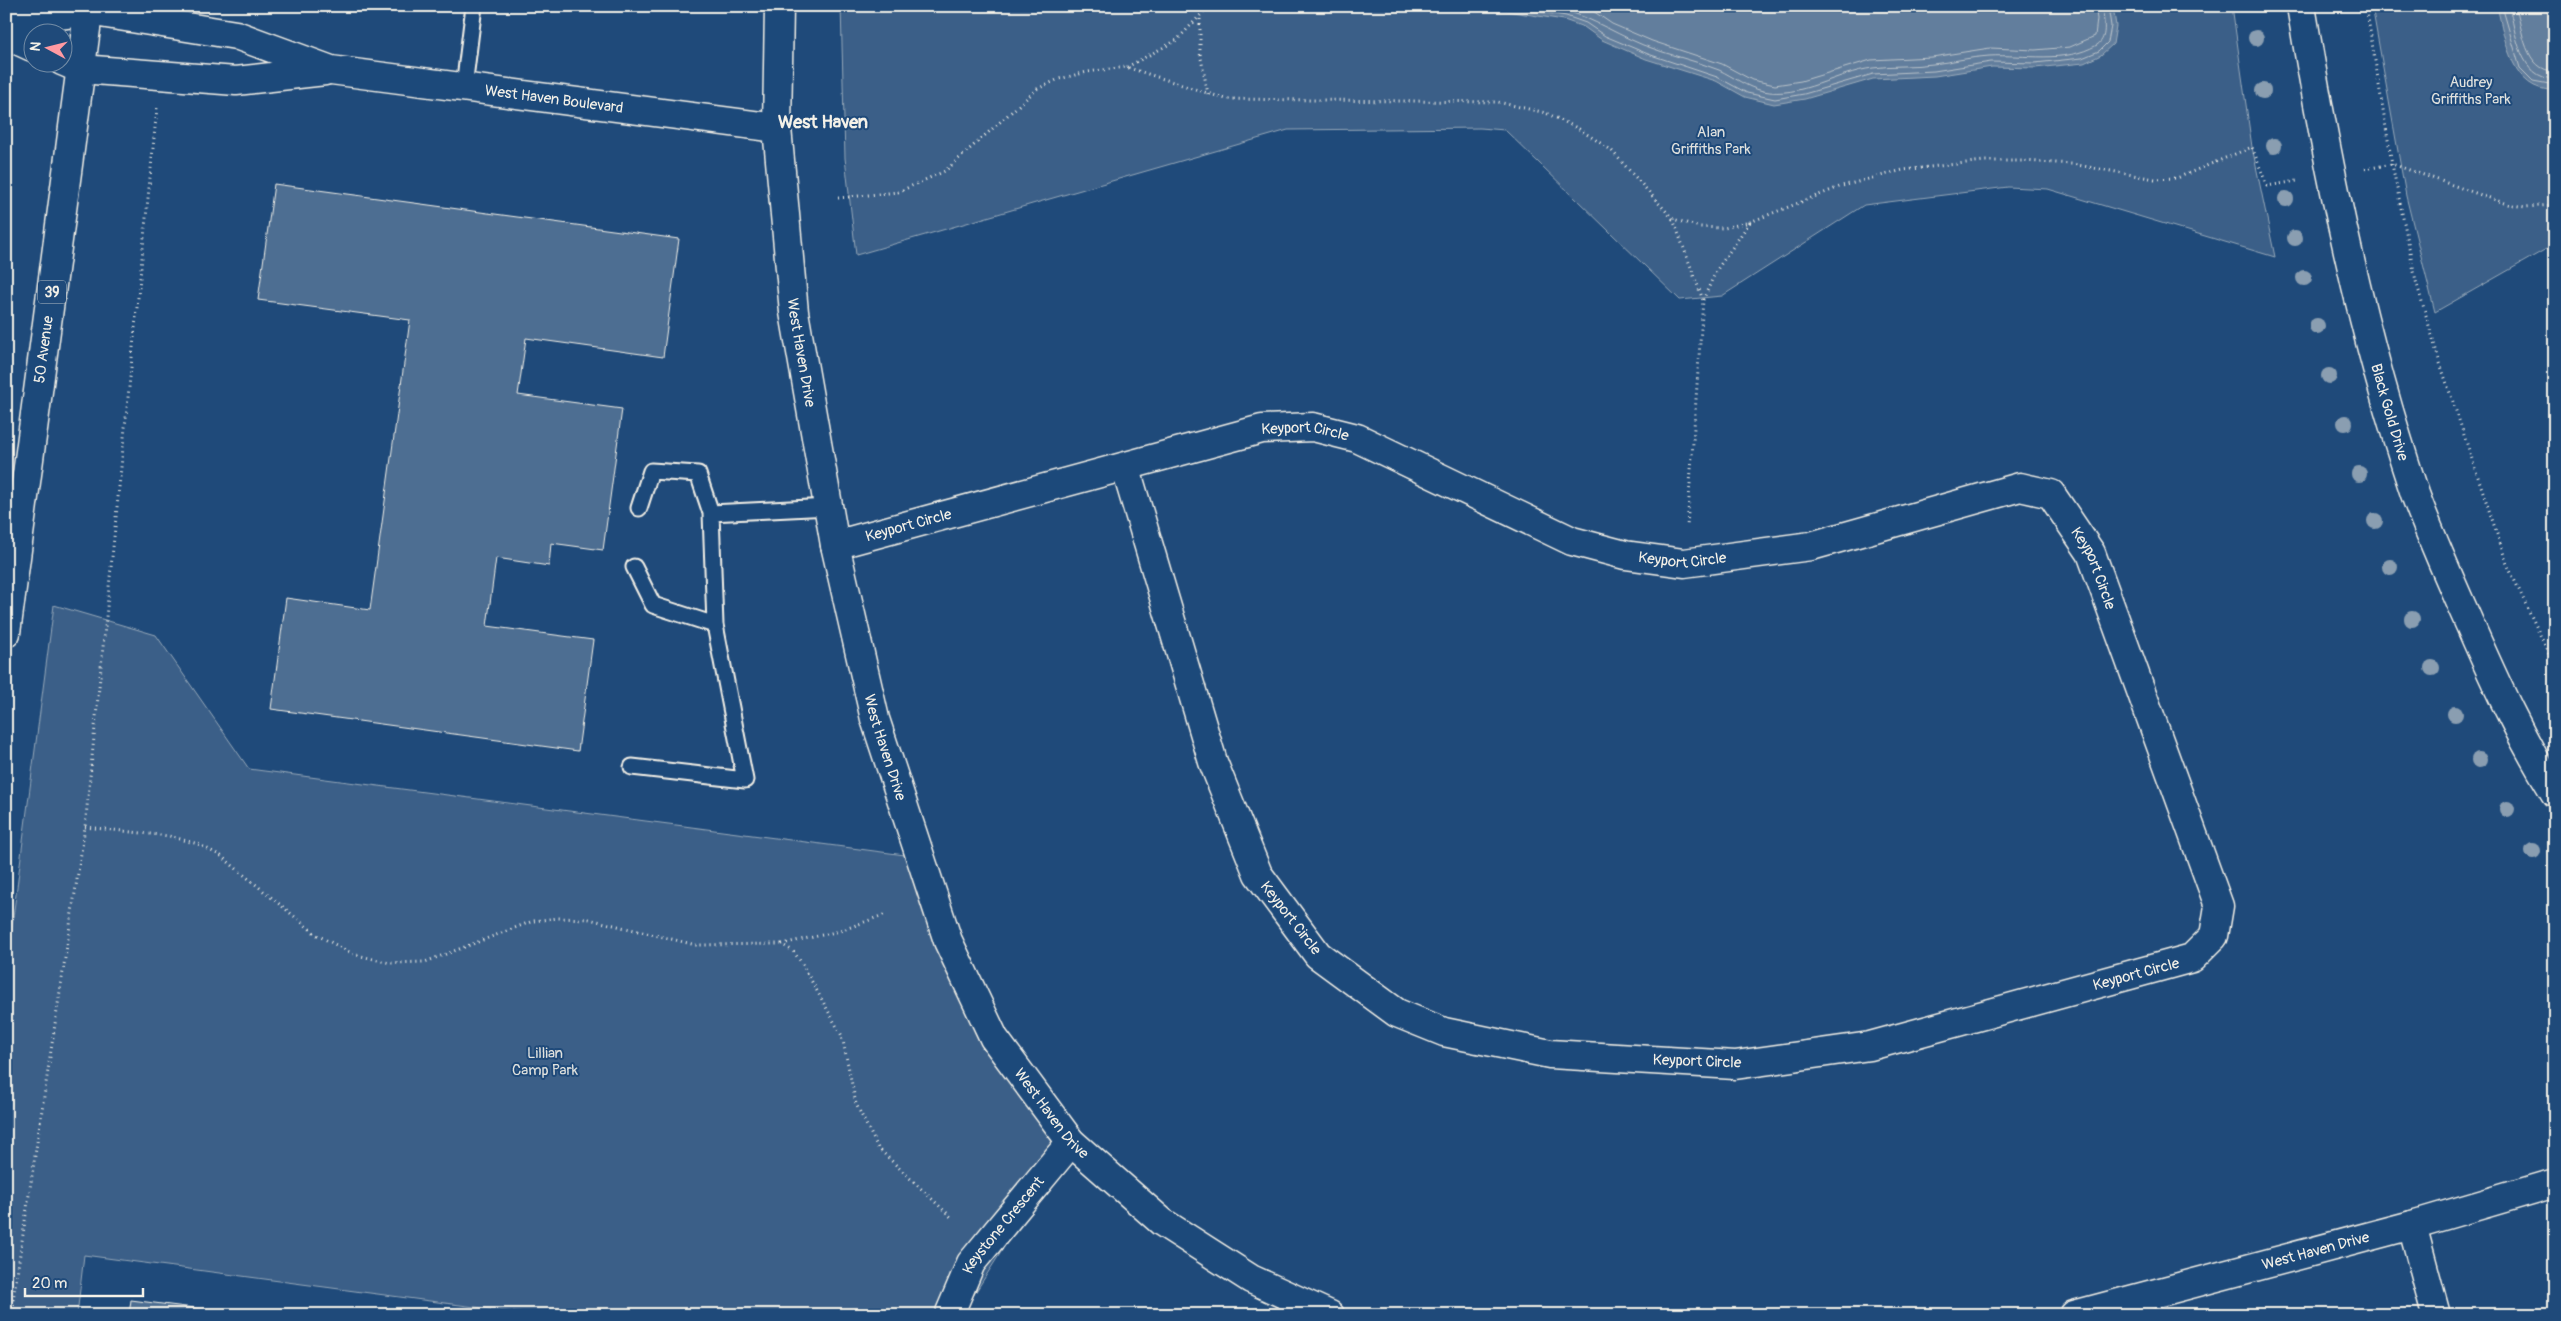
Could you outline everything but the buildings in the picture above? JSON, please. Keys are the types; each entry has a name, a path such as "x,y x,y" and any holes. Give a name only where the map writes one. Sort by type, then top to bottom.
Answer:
{"street":[{"name":"West Haven Drive","path":"780,6 777,128 794,312 835,545 875,719 948,941 994,1038 1071,1142 1162,1222 1251,1279 1330,1315"},
{"name":"Black Gold Drive","path":"2301,6 2332,175 2360,300 2387,403 2416,496 2497,687 2555,792"},
{"name":"West Haven Boulevard","path":"6,24 89,9 236,36 331,70 777,128"},
{"name":"50 Avenue","path":"72,65 89,9"},
{"path":"6,35 22,42"},
{"name":"West Haven Boulevard","path":"72,65 236,81 331,70"},
{"name":"50 Avenue","path":"6,633 71,72"},
{"name":"Keyport Circle","path":"835,545 1125,466 1262,429 1313,427 1357,438 1572,541 1625,556 1684,563 1811,546 2020,487 2051,494 2091,553 2219,906 2214,936 2192,958 1870,1046 1735,1065 1550,1054 1444,1032 1397,1013 1318,955 1258,874 1213,762 1125,466"},
{"name":"Keystone Crescent","path":"950,1315 971,1263 1071,1142"},
{"name":"West Haven Drive","path":"2074,1315 2412,1225 2555,1183"},
{"path":"2412,1225 2436,1315"}],"lane":[{"path":"464,87 474,6"},
{"path":"632,767 745,780 715,625 711,513 698,474 651,471 639,508"},
{"path":"711,513 829,507"},
{"path":"634,567 653,605 715,625"}],"path":[{"path":"838,198 898,192 945,171 1037,90 1059,79 1087,72 1126,67 1177,40 1200,18 1209,6"},
{"path":"2366,6 2392,164 2416,280 2475,474 2507,564 2555,667"},
{"path":"1200,18 1200,53 1208,95"},
{"path":"1126,67 1208,95 1250,101 1498,102 1546,113 1579,129 1611,150 1673,218 1703,300"},
{"path":"14,1315 13,1300 84,827 157,116"},
{"path":"1673,218 1700,227 1724,228 1750,222 1842,186 1904,170 1984,161 2072,164 2155,179 2177,178 2252,147 2267,186 2392,164 2507,204 2525,207 2555,205"},
{"path":"1684,563 1703,300 1716,271 1750,222"},
{"path":"84,827 168,836 198,844 222,856 317,935 353,954 390,962 425,962 533,921 558,918 589,919 696,945 781,944 840,931 886,914"},
{"path":"781,944 793,951 801,962 842,1036 856,1104 878,1148 951,1217"}],"green space":[{"name":"Alan Griffiths Park","path":"841,6 2232,6 2252,147 2275,257 2048,189 2008,187 1864,205 1722,296 1680,300 1505,130 1480,128 1288,130 856,255 845,158"},
{"name":"Audrey Griffiths Park","path":"2372,6 2555,6 2555,244 2435,312 2406,196"},
{"name":"Lillian Camp Park","path":"54,605 156,635 249,769 920,857 948,941 1071,1142 961,1315 535,1315 84,1255 77,1315 6,1315 6,971"}],"water":[{"path":"1451,6 2113,6 2116,26 2113,44 2101,55 2084,63 2035,68 1992,67 1935,76 1873,79 1805,99 1774,104 1745,97 1716,81 1646,59 1602,40 1584,27 1564,20 1506,11 1463,11"},
{"path":"2497,6 2555,6 2555,90 2540,88 2528,82 2519,73 2507,48"}],"district":[{"name":"West Haven","path":"823,122"}]}
